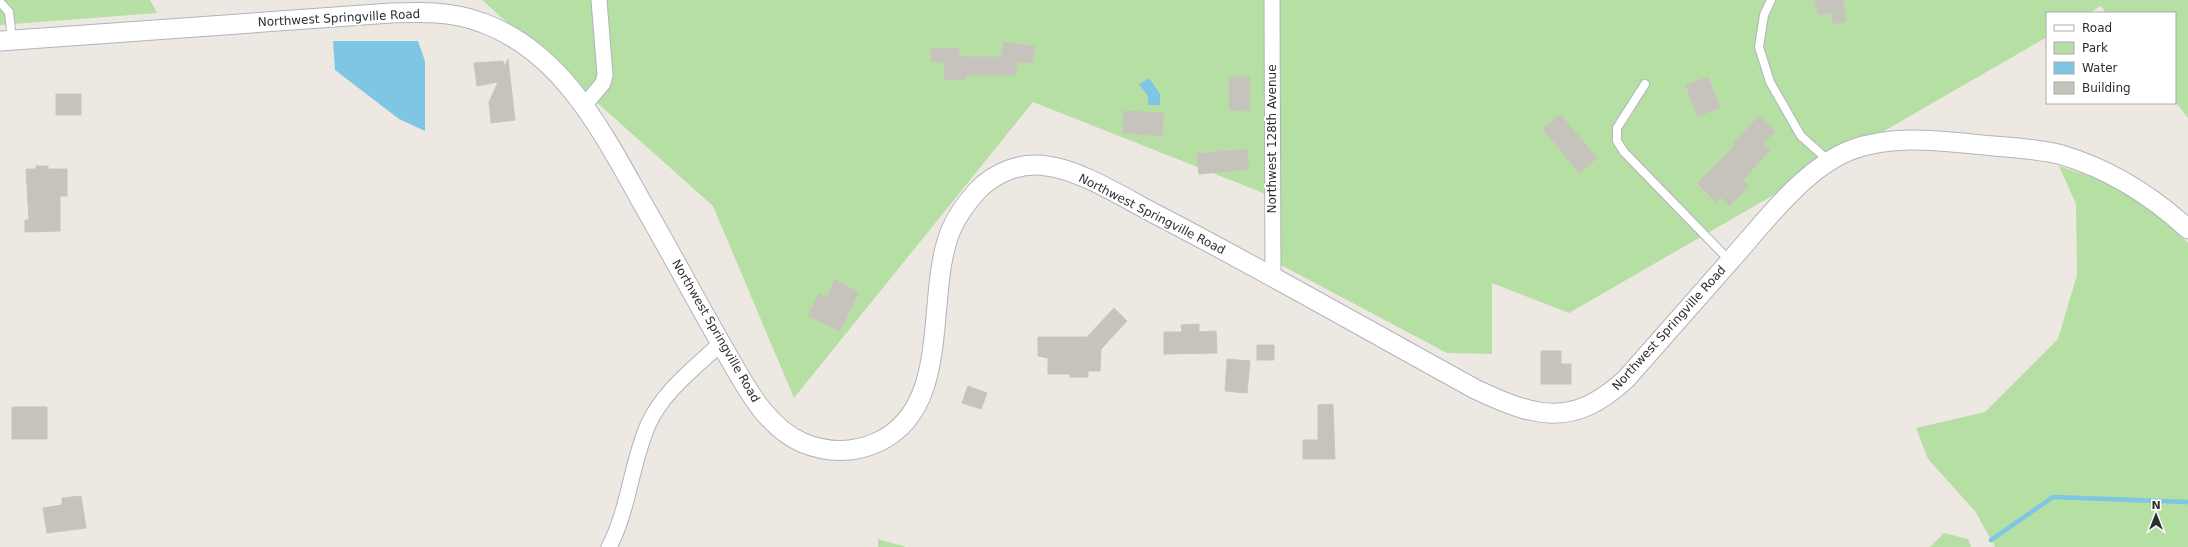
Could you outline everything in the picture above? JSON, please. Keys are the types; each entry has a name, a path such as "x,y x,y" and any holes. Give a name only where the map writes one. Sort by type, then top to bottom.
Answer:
{"street":[{"path":"584,106 603,83 605,75 599,0"},
{"name":"Northwest 128th Avenue","path":"1272,0 1273,278"},
{"name":"Northwest Springville Road","path":"6,41 391,13 448,14 484,23 517,40 546,62 584,106 624,170 751,396 764,413 780,428 800,442 823,449 845,451 866,447 886,438 903,426 916,407 924,387 929,366 944,260 951,231 967,202 988,179 1000,173 1022,167 1048,166 1082,177 1273,278 1494,398 1536,413 1557,414 1590,406 1608,395 1626,379 1790,194 1830,162 1850,151 1876,143 1905,141 2013,148 2062,155 2114,176 2155,201 2188,229"},
{"path":"609,547 618,527 648,424 660,403 674,387 720,343"}],"lane":[{"path":"1771,0 1764,15 1760,47 1770,82 1801,136 1830,162"},
{"path":"0,2 9,12 6,41"},
{"path":"1645,84 1617,128 1617,141 1624,152 1730,261"}],"green space":[{"path":"0,0 150,0 157,13 0,25"},
{"path":"482,0 2188,0 2188,118 2176,102 2176,12 2105,12 2101,6 2091,12 2046,12 2046,38 1569,313 1492,283 1492,354 1447,353 1279,264 1278,199 1033,102 794,398 713,206"},
{"path":"2059,166 2107,182 2156,213 2188,243 2188,547 1995,547 1975,511 1928,459 1916,428 1985,412 2058,339 2077,275 2076,204"},
{"path":"1944,533 1968,539 1971,547 1930,547"},
{"path":"878,539 906,547 878,547"}],"water":[{"path":"333,41 418,41 425,61 425,131 399,119 335,70"},
{"path":"1149,78 1160,94 1160,105 1148,105 1148,96 1139,84"}],"building":[{"path":"1815,0 1843,0 1846,21 1833,24 1832,13 1818,15"},
{"path":"1004,42 1035,46 1032,63 1018,61 1015,75 966,75 966,80 944,80 944,62 931,62 931,48 959,48 959,56 966,57 1001,57"},
{"path":"508,59 515,120 491,123 489,102 498,82 477,86 474,63 503,61 504,67"},
{"path":"1229,77 1250,77 1250,111 1229,110"},
{"path":"1708,77 1720,108 1697,116 1686,85"},
{"path":"56,94 81,94 81,115 56,115"},
{"path":"1124,111 1164,113 1162,136 1123,133"},
{"path":"1560,114 1597,158 1579,173 1543,129"},
{"path":"1759,116 1775,132 1763,143 1770,150 1743,180 1749,186 1729,206 1720,197 1716,202 1697,183 1735,145 1733,143"},
{"path":"1247,149 1249,169 1199,174 1197,154"},
{"path":"36,166 48,166 48,169 67,169 67,196 60,196 60,231 25,232 25,220 29,220 26,169 36,169"},
{"path":"835,280 859,292 840,331 808,316 819,294 827,298"},
{"path":"1114,308 1127,321 1101,349 1100,371 1088,371 1088,377 1070,377 1070,374 1048,374 1048,358 1038,356 1038,337 1087,337"},
{"path":"1199,324 1199,332 1216,331 1217,353 1164,354 1164,332 1182,332 1181,325"},
{"path":"1257,345 1274,345 1274,360 1257,360"},
{"path":"1541,351 1561,351 1561,364 1571,364 1571,384 1541,384"},
{"path":"1227,359 1250,361 1247,393 1225,391"},
{"path":"968,386 987,393 981,409 962,403"},
{"path":"1333,404 1335,459 1303,459 1303,440 1318,440 1318,405"},
{"path":"12,407 47,407 47,439 12,439"},
{"path":"81,496 86,528 47,533 43,508 62,505 62,498"}],"waterway":[{"path":"1991,540 2053,497 2188,502"}]}
